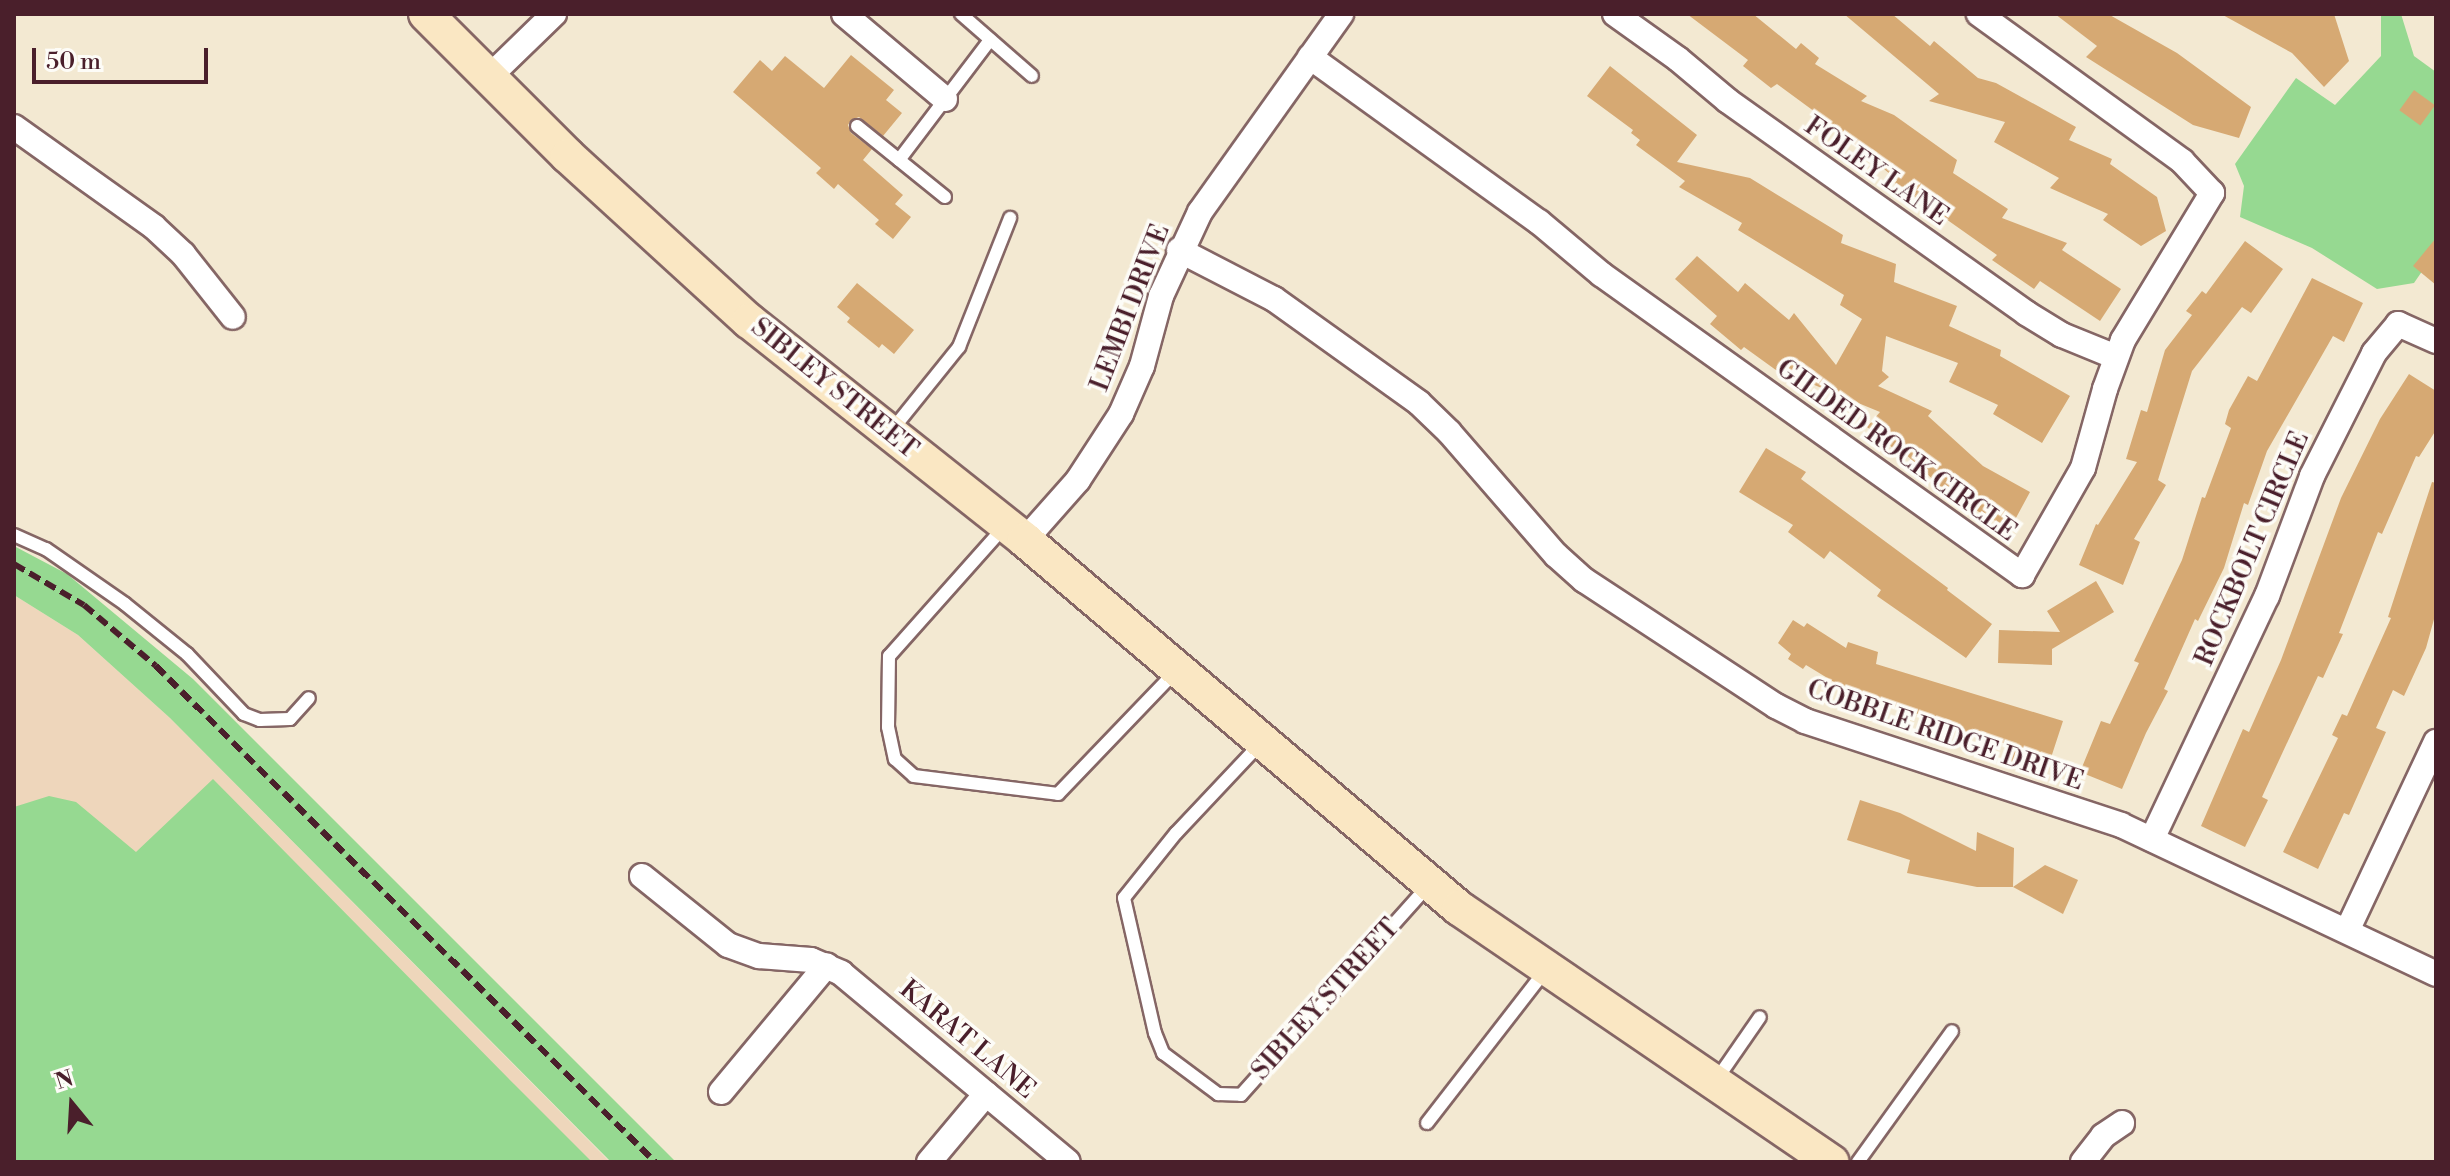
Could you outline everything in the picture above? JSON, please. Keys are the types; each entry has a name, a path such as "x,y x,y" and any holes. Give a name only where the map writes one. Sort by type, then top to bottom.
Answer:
{"street":[{"name":"SIBLEY STREET","path":"426,14 624,209 749,321 1015,533 1430,884 1547,968 1832,1162"},
{"path":"488,78 554,14"},
{"path":"844,14 945,99"},
{"name":"LEMBI DRIVE","path":"1015,533 1078,480 1121,414 1142,366 1161,296 1179,250 1200,212 1341,14"},
{"name":"FOLEY LANE","path":"1615,14 1678,59 1728,101 2026,313 2062,335 2116,357"},
{"name":"GILDED ROCK CIRCLE","path":"1310,57 1539,222 1601,274 2022,575 2083,468 2116,357 2212,193 2182,161 1979,14"},
{"path":"14,127 154,227 183,254 233,317"},
{"name":"COBBLE RIDGE DRIVE","path":"1179,250 1262,292 1419,403 1449,432 1556,555 1584,580 1776,706 1805,721 2121,825 2436,974"},
{"name":"ROCKBOLT CIRCLE","path":"2152,839 2267,596 2312,476 2374,353 2398,324 2436,341"},
{"path":"2347,931 2436,742"},
{"path":"642,876 728,945 759,956 793,958 827,965 721,1092"},
{"name":"KARAT LANE","path":"827,965 855,983 1068,1162"},
{"path":"929,1162 986,1094"},
{"path":"2083,1162 2103,1136 2122,1123"}],"lane":[{"path":"961,14 1032,76"},
{"path":"899,160 990,40"},
{"path":"857,126 945,197"},
{"path":"889,433 959,347 1010,218"},
{"path":"1015,533 889,656 888,727 895,759 914,776 1058,794 1178,670"},
{"path":"14,535 46,549 125,604 187,654 244,714 260,720 290,719 309,698"},
{"name":"SIBLEY STREET","path":"1263,742 1176,833 1124,898 1155,1033 1163,1053 1218,1094 1241,1095 1430,884"},
{"path":"1427,1123 1547,968"},
{"path":"1715,1082 1760,1017"},
{"path":"1858,1162 1952,1031"}],"shaded area":[{"path":"14,595 78,635 170,718 610,1162 14,1162"}],"green space":[{"path":"2381,14 2401,14 2414,56 2436,72 2436,251 2414,283 2377,289 2312,248 2240,217 2244,186 2235,164 2296,78 2335,105 2381,56"},
{"path":"14,546 67,574 193,679 676,1162 611,1162 170,718 78,635 14,595"},
{"path":"213,779 592,1162 14,1162 14,807 49,796 76,802 136,852"}],"building":[{"path":"1687,14 1753,14 1796,49 1801,43 1819,58 1815,64 1867,96 1861,101 1894,115 1957,160 1953,173 2008,209 2002,218 2067,243 2062,250 2121,289 2100,321 2040,281 2034,289 1992,260 1997,255 1895,183 1897,180 1826,120 1777,84 1771,88 1743,66 1748,60"},
{"path":"1844,14 1892,14 1930,46 1934,41 1978,78 1996,83 2076,127 2069,140 2112,159 2110,164 2157,197 2166,231 2141,246 2103,220 2108,214 2050,188 2059,178 1994,142 2005,122 1929,101 1939,94"},
{"path":"2055,14 2108,14 2177,53 2251,107 2239,138 2193,125 2086,57 2097,46"},
{"path":"2221,14 2334,14 2349,61 2324,87 2292,53"},
{"path":"851,55 894,90 886,100 902,113 883,136 859,117 848,125 851,133 872,149 863,160 903,195 895,204 911,217 893,239 875,224 879,220 838,184 834,189 816,173 821,168 733,92 760,60 772,71 785,56 824,88"},
{"path":"1610,66 1697,135 1677,162 1750,178 1843,235 1841,243 1896,264 1894,282 1957,306 1949,326 2001,350 2000,356 2070,396 2042,443 1993,414 1998,405 1949,382 1958,363 1886,336 1882,371 1889,377 1878,386 1932,411 1928,416 1983,466 2030,492 2010,529 1952,497 1901,450 1899,453 1867,427 1880,412 1795,377 1791,381 1744,347 1741,350 1710,324 1717,316 1675,279 1697,256 1738,292 1745,283 1789,320 1794,313 1836,365 1862,319 1840,305 1844,295 1738,230 1742,223 1679,187 1685,181 1636,145 1640,140 1631,133 1633,130 1587,96"},
{"path":"2414,90 2435,105 2420,126 2399,110"},
{"path":"2436,238 2436,285 2413,266"},
{"path":"2245,241 2283,269 2251,313 2242,307 2192,371 2158,480 2166,485 2134,539 2140,542 2123,585 2079,565 2096,524 2137,462 2126,459 2141,410 2147,412 2165,350 2192,315 2186,311 2202,291 2206,294"},
{"path":"2312,278 2363,303 2344,342 2333,336 2267,451 2248,505 2244,503 2224,568 2198,621 2195,619 2164,689 2168,691 2122,789 2080,772 2101,721 2110,724 2139,663 2134,661 2182,560 2202,497 2205,498 2231,428 2225,424 2229,410 2248,376 2257,381"},
{"path":"857,283 914,330 894,354 882,344 879,348 847,322 850,318 837,307"},
{"path":"2409,374 2436,391 2436,430 2419,457 2416,456 2382,534 2378,532 2339,633 2343,634 2323,678 2318,676 2262,797 2268,800 2245,847 2201,826 2243,729 2249,732 2281,660 2341,498 2380,419"},
{"path":"1766,448 1806,472 1801,479 1992,624 1966,658 1877,596 1881,590 1830,551 1824,559 1788,532 1793,525 1739,492"},
{"path":"2432,482 2436,483 2436,612 2426,648 2404,696 2393,690 2376,728 2386,732 2349,815 2344,813 2318,869 2283,852 2338,738 2332,735 2342,714 2347,716 2391,618 2388,617"},
{"path":"2096,581 2114,612 2052,649 2052,665 1998,663 1999,630 2060,632 2047,611"},
{"path":"1793,620 1804,627 1807,623 1846,648 1848,642 1878,652 1876,664 2063,721 2046,773 2009,761 2014,746 1949,728 1950,725 1832,685 1834,682 1806,665 1803,669 1788,659 1791,654 1778,643"},
{"path":"1860,800 1900,813 1976,851 1977,832 2014,848 2013,887 1977,887 1907,873 1910,860 1847,840"},
{"path":"2045,865 2078,880 2063,914 2013,887"}],"railway":[{"path":"14,564 84,605 156,666 655,1162"}]}
